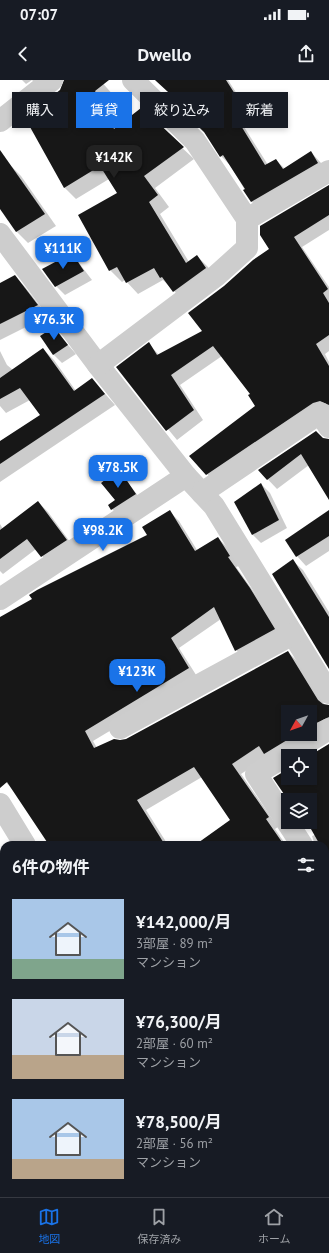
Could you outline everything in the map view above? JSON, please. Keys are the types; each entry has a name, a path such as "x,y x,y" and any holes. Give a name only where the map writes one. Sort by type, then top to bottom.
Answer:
{"street":[{"path":"0,121 52,80"},
{"path":"98,365 216,276 247,248 248,219 195,141 133,80"},
{"path":"248,219 329,171"},
{"path":"0,234 98,365 186,476 214,506 329,694"},
{"path":"202,493 320,413 329,427"},
{"path":"0,599 186,476"},
{"path":"120,728 293,634"},
{"path":"299,841 256,774 329,729"},
{"path":"0,804 23,841"}],"building":[{"path":"64,80 109,80 96,92 76,92 76,128 132,128 132,115 140,109 140,128 164,128 184,147 144,176 158,195 149,202 186,263 197,255 206,268 173,292 162,277 160,278 154,268 126,283 117,267 109,271 78,215 117,193 100,166 64,188 31,128 68,128 68,92 58,92 60,90"},
{"path":"155,80 226,80 234,92 232,92 232,128 242,128 265,165 276,159 283,169 311,151 318,163 251,202 243,190 245,189 223,155 220,157 200,128 224,128 224,92 168,92"},
{"path":"0,150 45,214 16,232 0,209"},
{"path":"329,185 329,215 294,237 328,289 323,293 329,303 329,335 316,344 329,366 329,405 320,401 313,403 206,475 189,456 255,406 248,395 250,394 213,346 171,375 194,410 166,431 116,367 149,342 157,355 202,331 188,313 224,286 253,260 269,249 260,235 260,226"},
{"path":"72,253 84,271 55,287 42,269"},
{"path":"15,275 38,305 0,324 0,283"},
{"path":"54,327 68,345 53,355 40,336"},
{"path":"43,348 74,391 92,378 105,394 0,464 0,441 40,415 20,388 0,399 0,378"},
{"path":"316,431 323,438 329,439 329,500 301,454 267,480 258,470"},
{"path":"119,469 136,494 111,510 108,505 115,500 101,483"},
{"path":"261,483 279,520 252,535 234,502"},
{"path":"38,501 67,540 41,557 27,539 0,559 0,530"},
{"path":"170,510 195,551 218,537 230,556 228,557 250,588 275,629 235,651 214,607 171,638 189,668 85,731 94,748 114,739 126,739 288,651 318,700 323,704 329,705 329,717 317,723 317,705 281,705 281,741 285,741 264,754 259,746 232,764 269,817 266,819 281,841 201,841 230,820 194,767 137,800 163,841 46,841 7,782 0,788 0,617 32,599 29,595 37,590 147,535 142,527"},
{"path":"329,510 329,536 296,557 285,540"},
{"path":"293,559 329,617 329,669 272,574"},
{"path":"329,744 329,841 318,841 311,829 317,829 317,793 283,793 273,778 281,773 281,785 317,785 317,751"}]}
